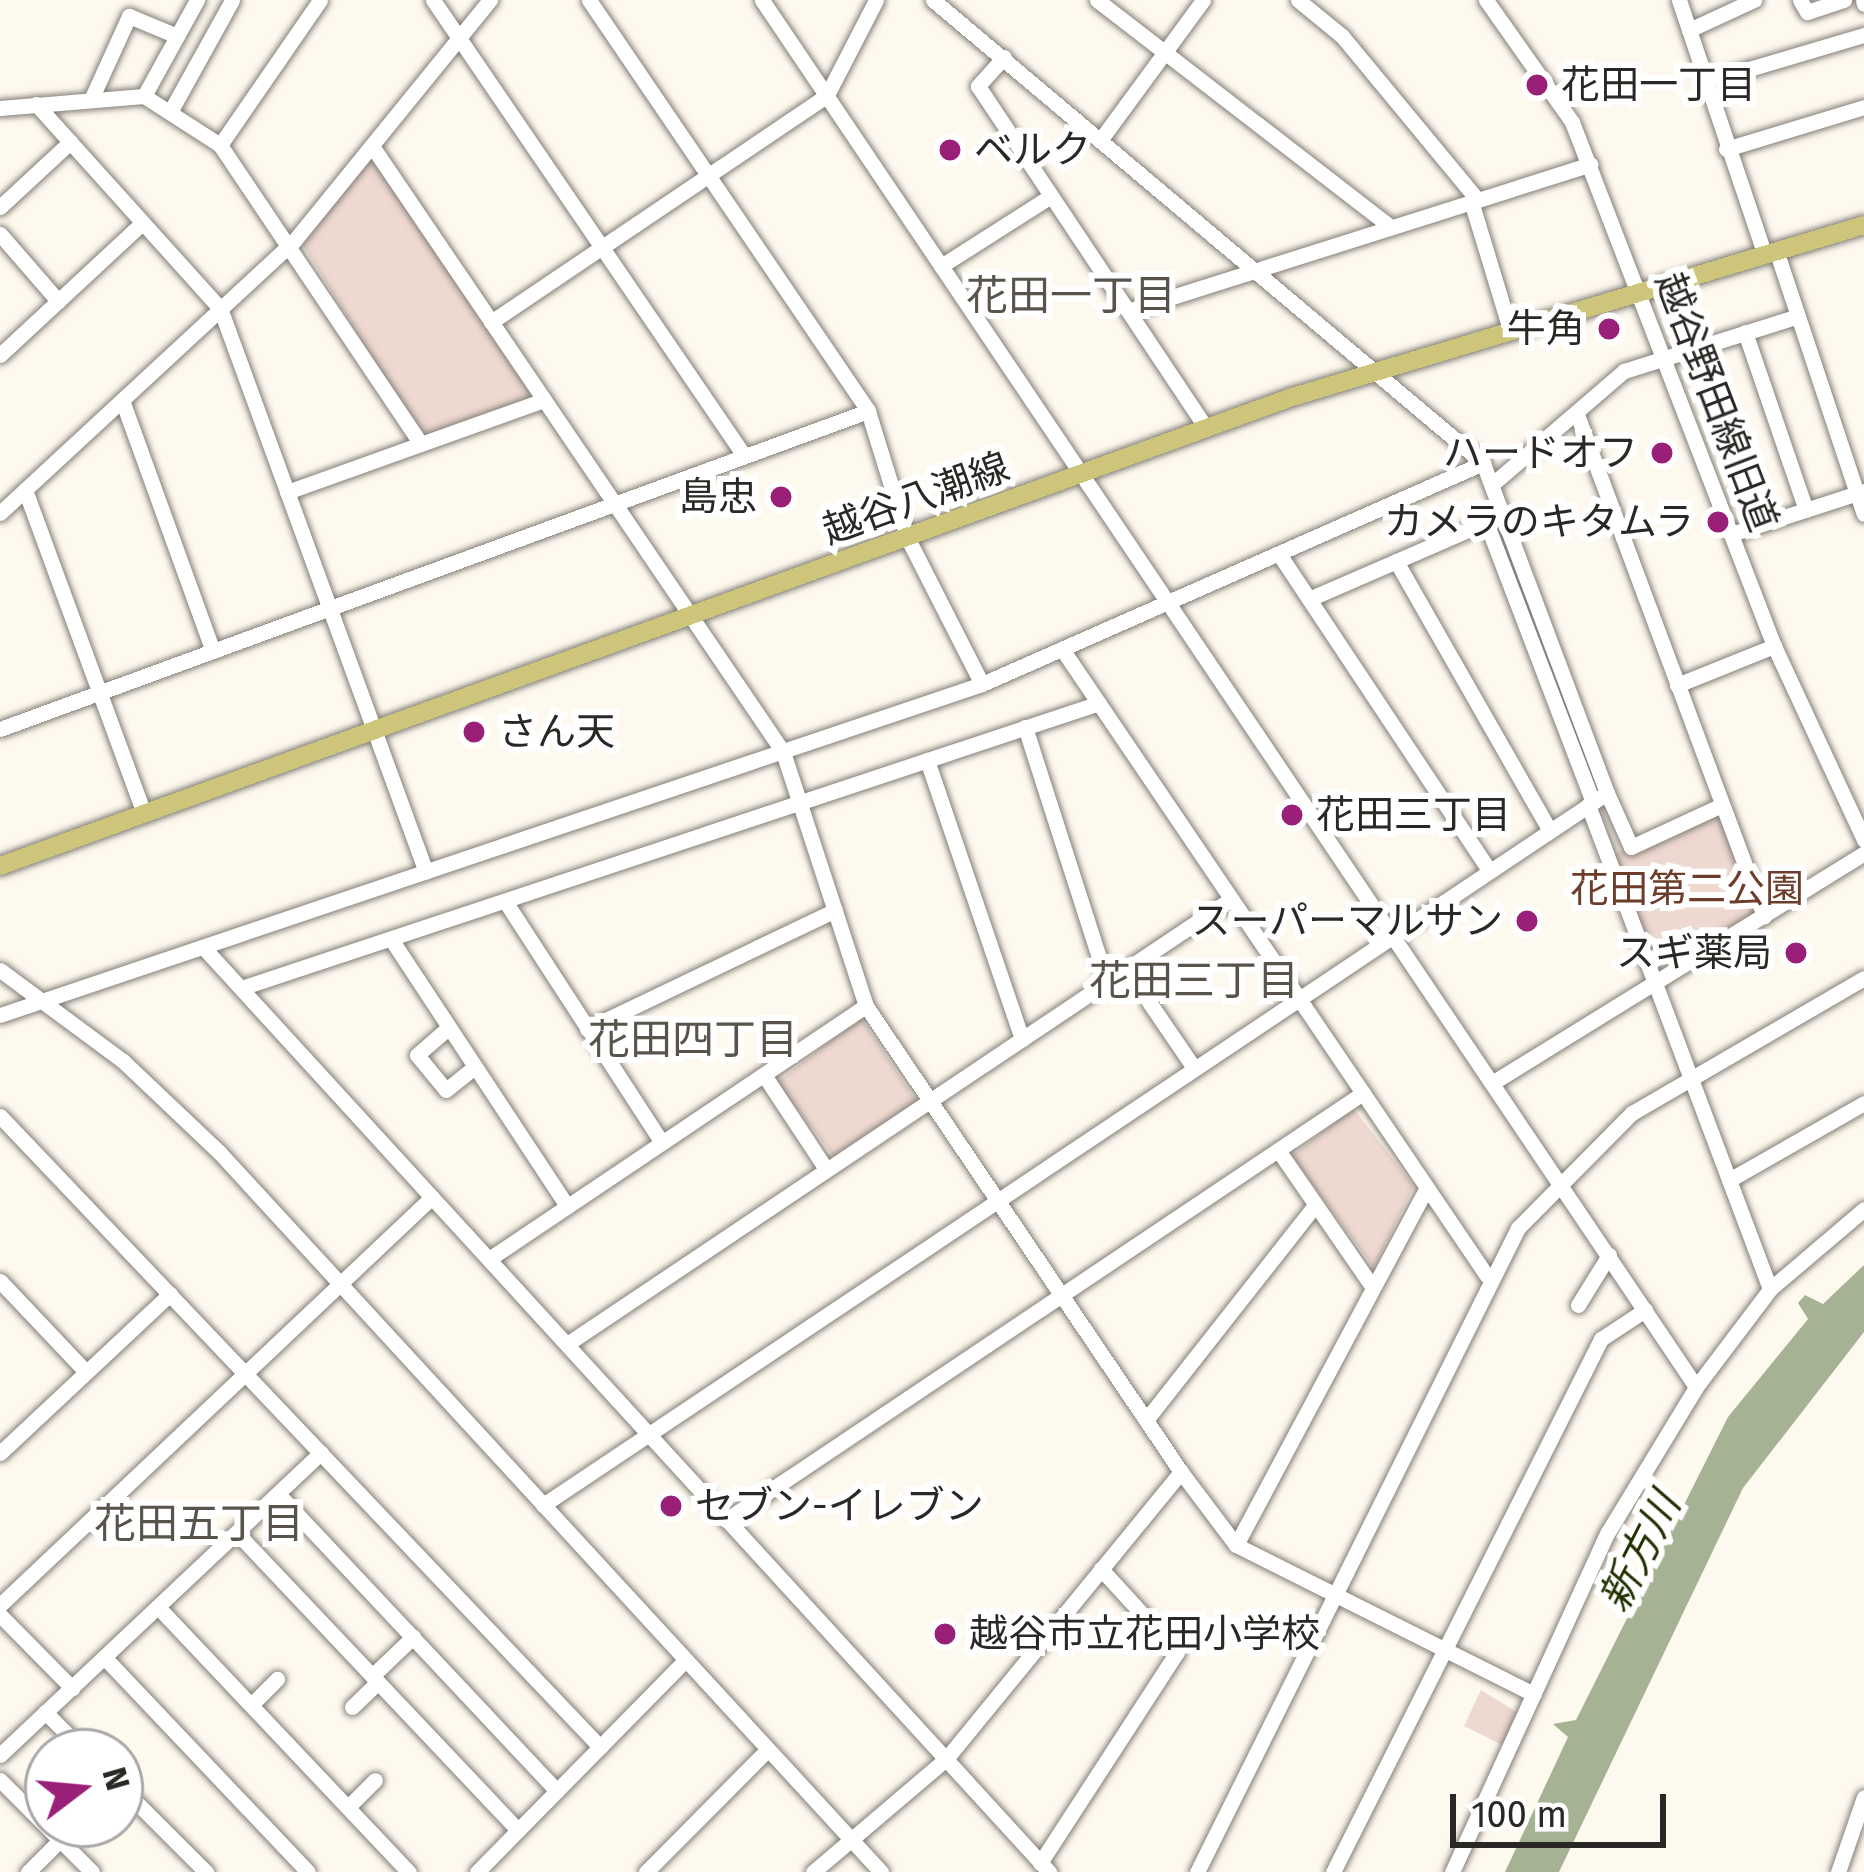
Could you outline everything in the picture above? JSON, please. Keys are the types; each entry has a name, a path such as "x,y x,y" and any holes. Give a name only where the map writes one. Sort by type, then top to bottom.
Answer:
{"main road":[{"name":"越谷八潮線","path":"0,866 1205,427 1510,329 1864,224"}],"street":[{"path":"144,96 197,0"},
{"path":"170,112 232,0"},
{"path":"220,145 320,0"},
{"path":"433,0 463,34 742,454"},
{"path":"0,513 294,241 490,0"},
{"path":"589,0 868,411 907,537 982,684"},
{"path":"762,0 1696,1387"},
{"path":"491,322 826,94 876,0"},
{"path":"933,0 1483,464 1496,481 1655,982 1770,1289"},
{"path":"1097,0 1391,227"},
{"path":"1100,139 1203,0"},
{"path":"1298,0 1342,36 1474,200 1510,329"},
{"name":"越谷野田線旧道","path":"1486,0 1590,164 1774,646 1864,840"},
{"path":"1679,0 1726,149 1798,316 1861,492 1864,514"},
{"path":"1689,30 1754,0"},
{"path":"1800,0 1807,12 1844,0"},
{"path":"93,95 129,16 177,37"},
{"path":"1705,82 1864,35"},
{"path":"1004,57 979,86 1132,310 1205,427"},
{"path":"0,108 93,95 144,96 220,145 294,241 421,445"},
{"path":"36,104 220,308 426,872"},
{"path":"1726,149 1864,107"},
{"path":"0,207 70,142"},
{"path":"372,146 783,752 866,1006 1180,1472 1236,1546 1534,1694"},
{"path":"1132,310 1590,164"},
{"path":"941,266 1051,196"},
{"path":"0,355 142,224"},
{"path":"0,234 58,301"},
{"path":"1496,481 1578,417 1624,371 1660,355 1798,316"},
{"path":"1745,332 1806,510"},
{"path":"122,400 213,651"},
{"path":"287,492 544,400"},
{"path":"0,729 868,411"},
{"path":"1578,417 1763,916"},
{"path":"0,1015 982,684 1483,464"},
{"path":"25,490 144,814"},
{"path":"1731,534 1861,492"},
{"path":"1309,599 1486,522 1596,800 1631,847 1722,805"},
{"path":"1279,554 1488,868"},
{"path":"1396,561 1549,829"},
{"path":"1677,685 1774,646"},
{"path":"1062,649 1487,1276"},
{"path":"241,988 1099,703"},
{"path":"1025,728 1107,982"},
{"path":"927,760 1022,1039"},
{"path":"543,1505 1389,933 1596,800"},
{"path":"1492,1083 1864,854"},
{"path":"567,1344 1232,899"},
{"path":"505,901 662,1143"},
{"path":"587,1029 835,910"},
{"path":"391,939 567,1206"},
{"path":"203,947 1044,1867 1177,1652 1101,1569"},
{"path":"0,970 44,1000 177,1110 881,1872"},
{"path":"1197,1872 1487,1276 1555,1180 1689,1074 1864,977"},
{"path":"1149,1002 1192,1065"},
{"path":"489,1259 866,1006"},
{"path":"448,1028 417,1055 446,1090 474,1067"},
{"path":"764,1075 826,1169"},
{"path":"727,1520 1363,1093"},
{"path":"1729,1180 1864,1103"},
{"path":"0,1116 600,1747"},
{"path":"1278,1150 1371,1285"},
{"path":"1236,1546 1371,1285 1427,1188"},
{"path":"0,1605 432,1196"},
{"path":"1146,1420 1315,1204"},
{"path":"1452,1872 1608,1532 1696,1387 1770,1289 1864,1209"},
{"path":"1578,1305 1609,1256"},
{"path":"0,1281 86,1372"},
{"path":"0,1453 170,1294"},
{"path":"1333,1872 1600,1339 1645,1310"},
{"path":"0,1755 321,1453"},
{"path":"813,1872 849,1836 946,1759 1180,1472"},
{"path":"278,1494 557,1791"},
{"path":"237,1533 518,1830"},
{"path":"158,1607 409,1872"},
{"path":"0,1615 72,1688"},
{"path":"352,1707 413,1637"},
{"path":"104,1657 308,1872"},
{"path":"477,1872 686,1660"},
{"path":"251,1705 278,1679"},
{"path":"45,1712 61,1728"},
{"path":"646,1872 767,1750"},
{"path":"0,1780 24,1804"},
{"path":"348,1807 375,1780"},
{"path":"1838,1872 1864,1797"},
{"path":"144,1810 206,1872"},
{"path":"28,1872 52,1848"},
{"path":"68,1848 92,1872"}],"green space":[{"path":"373,155 540,396 423,439 301,242"},
{"name":"花田第二公園","path":"1722,805 1763,916 1655,982 1607,857"},
{"path":"861,1018 918,1103 834,1157 777,1082"},
{"path":"1353,1108 1414,1186 1374,1268 1292,1156"},
{"path":"1481,1690 1520,1714 1504,1746 1464,1726"}],"shaded area":[{"path":"1864,1265 1864,1332 1743,1488 1559,1872 1505,1872 1568,1737 1553,1724 1576,1720 1728,1417 1808,1319 1798,1303 1805,1295 1823,1304"}],"place":[{"name":"花田一丁目","path":"1537,85"},
{"name":"ベルク","path":"950,150"},
{"name":"牛角","path":"1609,329"},
{"name":"ハードオフ","path":"1662,453"},
{"name":"島忠","path":"781,497"},
{"name":"カメラのキタムラ","path":"1718,522"},
{"name":"さん天","path":"474,732"},
{"name":"花田三丁目","path":"1292,815"},
{"name":"スーパーマルサン","path":"1527,921"},
{"name":"スギ薬局","path":"1796,953"},
{"name":"セブン-イレブン","path":"671,1506"},
{"name":"越谷市立花田小学校","path":"945,1634"}],"district":[{"name":"花田一丁目","path":"1071,296"},
{"name":"花田三丁目","path":"1194,981"},
{"name":"花田四丁目","path":"693,1040"},
{"name":"花田五丁目","path":"199,1524"}],"water label":[{"name":"新方川","path":"1640,1552"}]}
